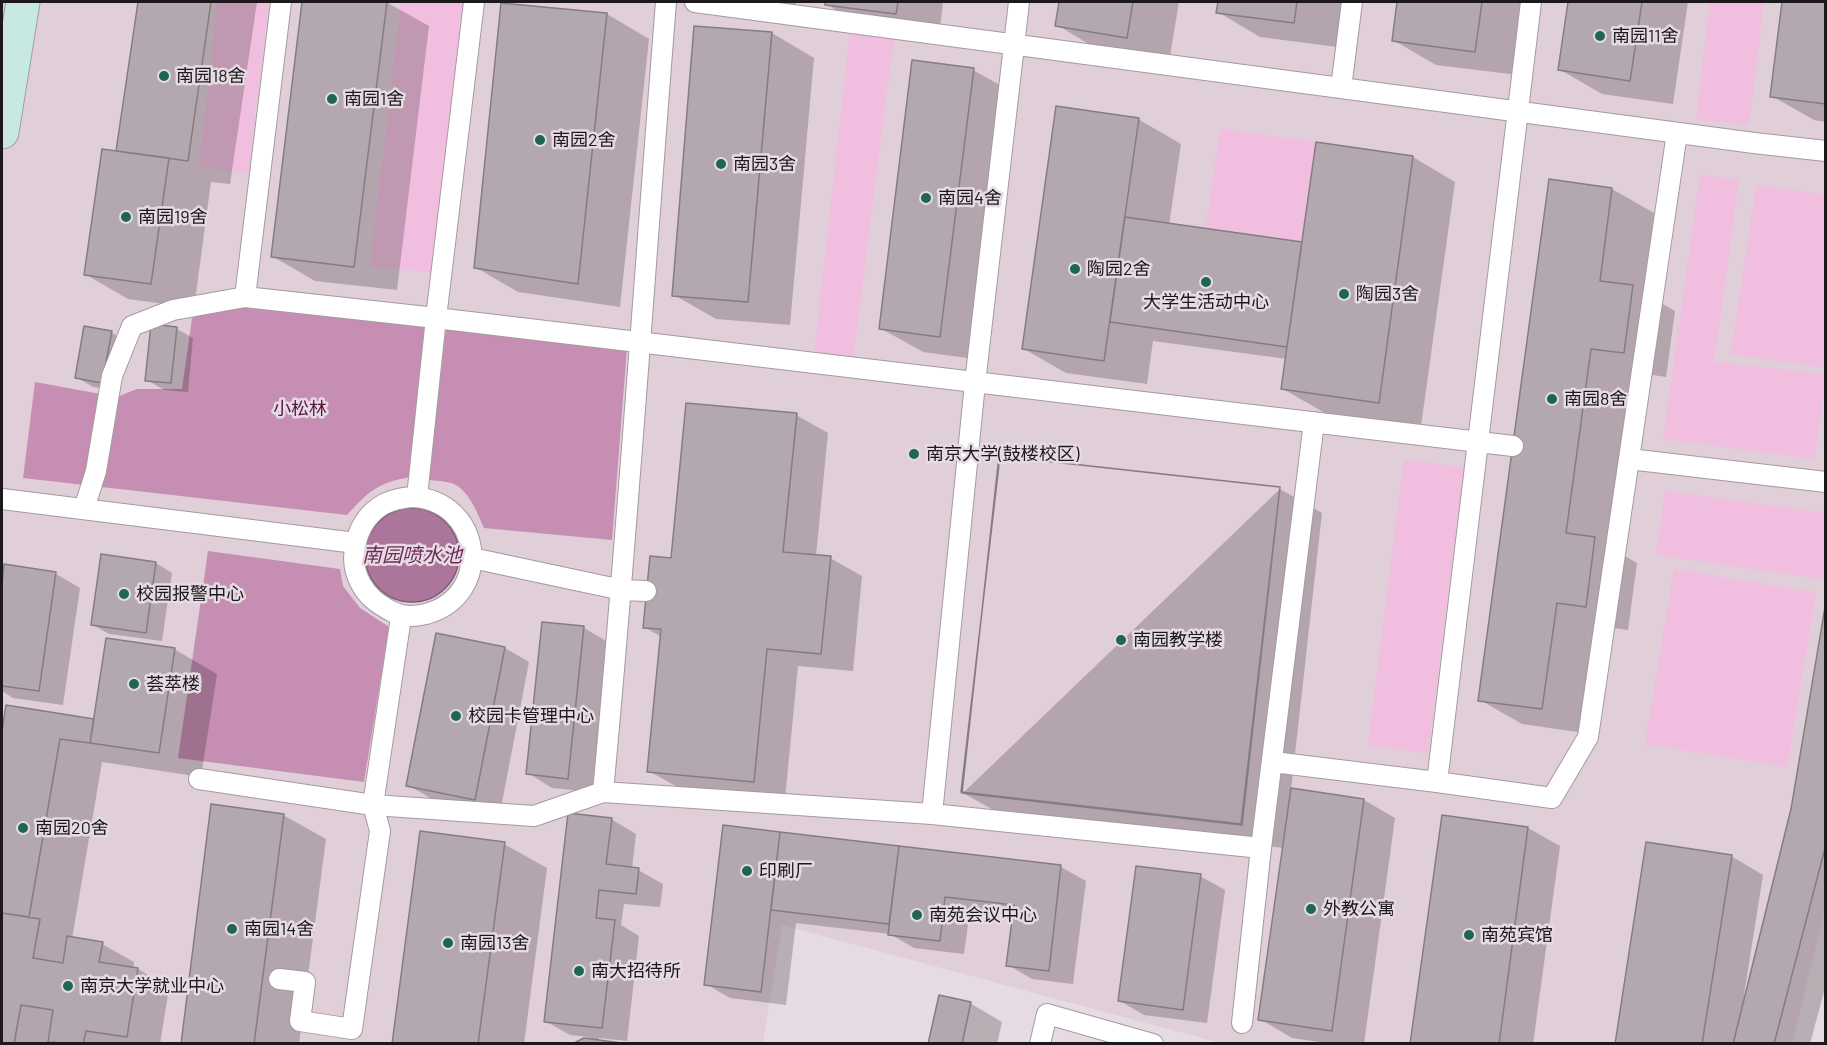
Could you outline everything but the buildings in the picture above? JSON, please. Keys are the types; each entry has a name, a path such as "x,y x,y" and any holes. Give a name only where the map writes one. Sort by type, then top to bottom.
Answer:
{"street":[{"path":"2,132 23,2"}],"lane":[{"path":"246,297 281,2"},
{"path":"417,497 474,2"},
{"path":"603,792 622,590 666,2"},
{"path":"694,2 1826,151"},
{"path":"932,814 975,382 1019,2"},
{"path":"1341,88 1352,2"},
{"path":"1437,782 1531,2"},
{"path":"1273,762 1552,798 1588,737 1677,132"},
{"path":"84,509 96,471 112,376 132,326 173,310 246,297 1513,446"},
{"path":"1242,1023 1261,848 1314,422"},
{"path":"1629,459 1826,482"},
{"path":"417,497 445,506 458,518 470,542 472,558 466,581 460,592 450,602 422,615 401,617 369,596 355,570 354,552 358,533 376,510 400,498 417,497"},
{"path":"2,499 356,543"},
{"path":"472,558 622,590 646,591"},
{"path":"279,979 305,982 300,1021 352,1029 380,831 373,805 401,617"},
{"path":"199,779 373,805 534,816 603,792 932,814 1261,848"},
{"path":"1040,1044 1047,1014 1153,1044"}],"shaded area":[{"name":"南京大学(鼓楼校区)","path":"2,2 1825,2 1826,906 1792,1043 1220,1043 782,925 763,1043 2,1044"},
{"path":"218,2 269,2 248,173 199,167"},
{"path":"401,2 467,2 433,273 370,266"},
{"path":"1710,2 1764,2 1749,125 1696,119"},
{"path":"851,22 895,28 852,368 813,363"},
{"path":"1220,129 1316,142 1302,242 1206,228"},
{"path":"1700,175 1739,180 1714,362 1825,374 1814,459 1663,439"},
{"path":"1756,185 1825,195 1825,368 1731,354"},
{"path":"1404,460 1464,467 1428,753 1368,745"},
{"path":"1665,491 1825,513 1825,579 1656,555"},
{"path":"1674,569 1816,593 1787,767 1645,744"}],"green space":[{"name":"小松林","path":"245,301 429,323 412,477 375,489 347,515 23,478 35,382 117,397 137,389 182,389 192,318"},
{"path":"446,327 627,348 612,540 484,528 472,503 459,487 448,482 429,480"},
{"path":"208,551 340,569 343,586 360,608 389,627 364,782 178,758"}],"water":[{"name":"南园喷水池","path":"412,508 430,511 445,522 456,537 459,555 456,573 445,588 430,599 412,602 394,599 379,588 368,573 365,555 368,537 379,522 394,511"}],"place":[{"name":"南园11舍","path":"1600,36"},
{"name":"南园18舍","path":"164,76"},
{"name":"南园1舍","path":"332,99"},
{"name":"南园2舍","path":"540,140"},
{"name":"南园3舍","path":"721,164"},
{"name":"南园4舍","path":"926,198"},
{"name":"南园19舍","path":"126,217"},
{"name":"陶园2舍","path":"1075,269"},
{"name":"大学生活动中心","path":"1206,282"},
{"name":"陶园3舍","path":"1344,294"},
{"name":"南园8舍","path":"1552,399"},
{"name":"南京大学(鼓楼校区)","path":"914,454"},
{"name":"校园报警中心","path":"124,594"},
{"name":"南园教学楼","path":"1121,640"},
{"name":"荟萃楼","path":"134,684"},
{"name":"校园卡管理中心","path":"456,716"},
{"name":"南园20舍","path":"23,828"},
{"name":"印刷厂","path":"747,871"},
{"name":"外教公寓","path":"1311,909"},
{"name":"南苑会议中心","path":"917,915"},
{"name":"南园14舍","path":"232,929"},
{"name":"南苑宾馆","path":"1469,935"},
{"name":"南园13舍","path":"448,943"},
{"name":"南大招待所","path":"579,971"},
{"name":"南京大学就业中心","path":"68,986"}]}
